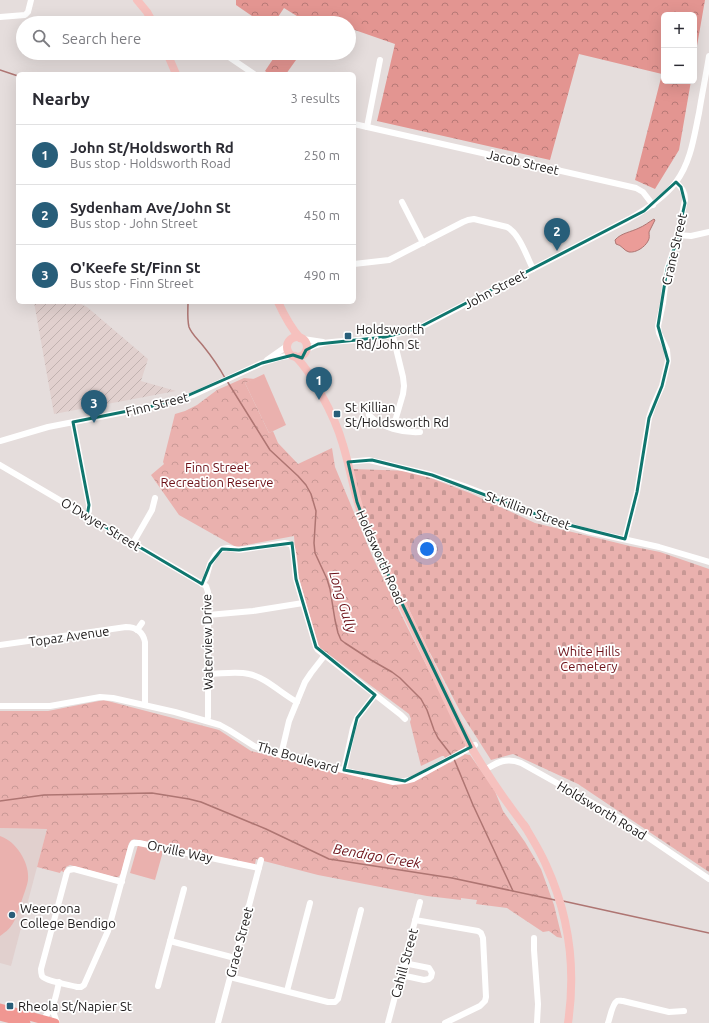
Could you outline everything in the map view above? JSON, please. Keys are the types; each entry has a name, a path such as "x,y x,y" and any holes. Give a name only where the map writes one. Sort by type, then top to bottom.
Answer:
{"highway":[{"path":"0,1008 42,1021 56,1023"},
{"path":"0,1016 26,1023"}],"main road":[{"path":"137,0 150,16"},
{"path":"170,60 175,72"},
{"path":"279,304 289,324 306,344 305,351 301,356 294,356 288,351 287,332 283,313"},
{"path":"288,344 292,338 302,338"},
{"name":"Holdsworth Road","path":"305,351 309,367 335,423 343,446 357,502 367,532 438,682 473,746 526,828 543,858 554,883 562,906 570,950 572,978 568,1023"},
{"name":"Holdsworth Road","path":"294,356 306,368 316,384"}],"street":[{"path":"0,17 25,15 28,12 31,0"},
{"path":"653,205 664,196 676,182 684,169 690,153 696,128 709,56"},
{"path":"233,60 251,72"},
{"path":"367,127 380,60"},
{"name":"Jacob Street","path":"356,124 636,188 643,192 653,205"},
{"name":"Crane Street","path":"625,539 637,492 649,418 662,386 668,361 667,350 659,333 658,326 663,303 667,269 676,246 685,203 683,189 676,182"},
{"path":"402,202 423,243"},
{"name":"John Street","path":"305,351 312,346 326,342 393,336 407,333 432,323 653,205"},
{"path":"356,264 389,260 471,219 511,229 517,237 533,269"},
{"path":"678,235 691,236 709,232"},
{"path":"393,336 404,386 393,428"},
{"name":"John Street","path":"302,338 326,342"},
{"name":"Finn Street","path":"262,363 288,344"},
{"name":"Finn Street","path":"0,442 36,430 166,404 193,395 262,363 282,357 294,356"},
{"path":"369,415 379,423 393,428 406,432 420,432"},
{"path":"73,422 89,505 87,516"},
{"name":"St Killian Street","path":"348,462 369,460 439,477 557,522 587,531 659,547 709,562"},
{"name":"O'Dwyer Street","path":"0,465 202,584"},
{"path":"133,544 152,510 155,498"},
{"name":"Waterview Drive","path":"207,721 208,591 206,586 202,584 206,578 210,564 216,554 222,549 228,548 238,550 286,543 293,549 295,572 317,649 405,719"},
{"path":"208,615 252,611 303,603"},
{"path":"142,623 137,630 145,642 145,705"},
{"name":"Topaz Avenue","path":"0,645 126,627 137,630"},
{"path":"281,755 287,726 308,676 325,655"},
{"path":"208,674 243,673 253,675 297,702"},
{"path":"344,770 353,728 357,718 375,695"},
{"name":"The Boulevard","path":"0,706 50,706 104,697 113,698 207,721 225,727 254,746 281,755 389,781 401,782 413,779 473,746"},
{"name":"Holdsworth Road","path":"487,769 505,760 521,763 621,819 709,879"},
{"name":"Orville Way","path":"59,982 79,987 84,985 108,931 133,843 137,842 259,868"},
{"name":"Grace Street","path":"218,1023 261,860"},
{"path":"42,1021 51,1011 59,982 43,977 41,972 66,872 74,869 122,882"},
{"path":"158,986 184,889"},
{"name":"Cahill Street","path":"388,1023 420,902"},
{"path":"287,991 310,903"},
{"path":"230,977 332,1003 336,1001 361,910"},
{"path":"415,920 478,931 481,933 483,938 485,1002 480,1006 445,1023"},
{"path":"534,938 538,1004 536,1023"},
{"path":"170,941 235,958"},
{"path":"401,975 424,980 431,977 431,971 429,968 404,963"},
{"path":"608,1023 614,1004 617,1001 623,1001 669,1012 684,1011"},
{"path":"54,1002 56,1023"}],"highlighted area":[{"path":"676,182 681,187 685,203 676,243 667,269 658,326 668,361 662,386 649,418 637,492 625,539 557,522 432,475 372,460 348,462 357,502 371,539 471,747 405,781 344,770 357,718 375,695 316,647 296,579 292,543 239,550 222,549 210,564 202,584 87,516 89,505 73,422 173,402 262,363 293,355 302,358 306,350 318,344 385,337 416,329 644,211"}],"shaded area":[{"path":"654,219 655,220 649,232 649,240 640,249 634,252 629,252 616,244 615,240 620,236 641,227"},
{"path":"34,304 81,304 87,307 148,359 141,381 176,391 54,414"},
{"name":"Weeroona College Bendigo","path":"0,828 47,829 11,966 0,963"}],"green space":[{"path":"236,0 705,0 697,46 697,12 661,12 661,74 579,54 550,160 377,121 395,44 356,30 356,16 297,16 284,8 279,16 252,16 236,5"},
{"path":"272,60 296,60 287,72 265,71"},
{"path":"661,78 661,84 690,84 679,150 655,189 635,180"},
{"path":"264,374 286,425 269,433 245,383"},
{"name":"Finn Street Recreation Reserve","path":"244,378 255,379 245,383 269,433 273,431 278,443 298,464 332,448 335,467 373,558 466,745 464,748 445,758 442,756 421,766 409,714 319,647 297,571 294,536 236,547 179,515 151,475 164,464 163,462 175,414 197,405 217,390"},
{"name":"White Hills Cemetery","path":"352,469 412,471 470,493 535,523 660,552 709,569 709,872 578,784 513,754 491,760 461,713 427,647 364,515"},
{"path":"104,700 219,730 251,751 394,784 449,762 450,763 464,754 470,755 494,789 503,811 525,842 541,869 554,905 562,938 557,937 549,931 543,932 507,908 476,904 477,900 461,898 461,900 427,896 318,875 256,859 255,864 252,864 134,839 129,843 121,874 118,877 70,865 66,867 64,872 61,871 60,873 37,867 47,829 0,828 0,711 48,711"},
{"path":"0,836 11,843 21,854 27,867 28,880 16,918 5,933 0,936"},
{"path":"138,845 162,850 155,880 130,873"}],"waterway":[{"name":"Long Gully","path":"0,70 16,75"},
{"name":"Long Gully","path":"188,304 188,321 190,330 213,358 225,378"},
{"name":"Long Gully","path":"227,381 270,450 298,476 306,485 311,494 316,511 314,543 315,553 330,589 335,620 341,640 392,672 421,699 438,738 452,756"},
{"name":"Long Gully","path":"454,759 473,805 513,891"},
{"name":"Bendigo Creek","path":"0,801 44,795 152,793 189,799 201,802 266,829 329,859 452,878 555,900"},
{"name":"Bendigo Creek","path":"563,901 709,933"}],"place":[{"name":"Sydenham Ave/John St","path":"557,251"},
{"name":"Holdsworth Rd/John St","path":"348,336"},
{"name":"John St/Holdsworth Rd","path":"319,400"},
{"name":"St Killian St/Holdsworth Rd","path":"337,414"},
{"name":"O'Keefe St/Finn St","path":"94,423"},
{"name":"Weeroona College Bendigo","path":"12,915"},
{"name":"Rheola St/Napier St","path":"10,1006"}]}
